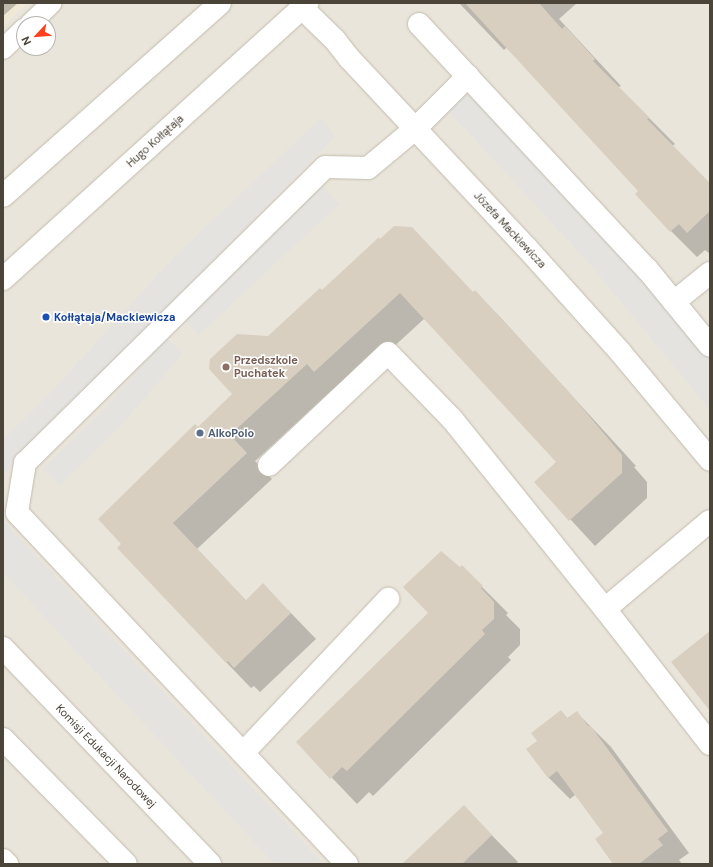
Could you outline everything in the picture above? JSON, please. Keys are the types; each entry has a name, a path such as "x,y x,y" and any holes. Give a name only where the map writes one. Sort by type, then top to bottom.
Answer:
{"street":[{"path":"3,196 220,3"},
{"name":"Józefa Mackiewicza","path":"304,5 350,59 526,247 621,353 710,460"},
{"name":"Hugo Kołłątaja","path":"3,279 304,5"},
{"path":"419,24 647,269 710,346"},
{"path":"347,864 17,512 25,463 326,167 368,168 415,129 468,76"},
{"path":"674,302 710,273"},
{"path":"269,465 388,353 452,419 605,609 710,744"},
{"path":"605,609 710,521"},
{"path":"243,753 388,599"},
{"name":"Komisji Edukacji Narodowej","path":"3,648 210,864"},
{"path":"3,738 126,864"},
{"path":"3,860 7,864"}],"lane":[{"path":"38,16 52,3"},
{"path":"3,49 16,37"}],"shaded area":[{"path":"3,3 27,3 3,26"},
{"path":"27,3 710,3 710,864 3,864 3,26"},
{"path":"468,76 710,346 710,410 588,262 441,103"},
{"path":"321,118 336,136 163,310 3,476 3,440 54,389 176,255"},
{"path":"322,186 339,204 199,335 182,317"},
{"path":"167,338 183,354 120,427 60,485 43,468 101,413"},
{"path":"3,520 324,864 275,864 3,573"}],"building":[{"path":"465,3 539,3 562,29 565,26 595,59 593,61 650,118 647,119 710,183 710,211 687,233 679,224 670,232 635,194 638,191"},
{"path":"394,226 412,227 473,292 475,290 569,392 622,455 622,473 569,521 534,482 556,462 400,293 314,372 307,364 230,435 247,453 173,523 246,600 263,583 291,613 234,668 228,661 226,663 117,548 121,544 98,519 195,424 198,427 232,394 209,369 210,359 237,334 268,336 320,288 322,290 379,237 380,239"},
{"path":"441,551 460,567 462,565 483,586 481,588 494,602 494,619 482,630 485,634 347,771 342,767 330,779 296,742 428,613 403,587"},
{"path":"710,631 710,711 671,662"},
{"path":"561,710 567,718 577,711 588,726 590,725 668,831 658,839 663,845 639,864 613,864 595,839 603,833 557,771 548,778 526,749 537,741 531,733"},
{"path":"464,805 492,835 462,864 402,864"}],"place":[{"name":"Kołłątaja/Mackiewicza","path":"46,317"},
{"name":"Przedszkole Puchatek","path":"226,367"},
{"name":"AlkoPolo","path":"200,433"}]}
